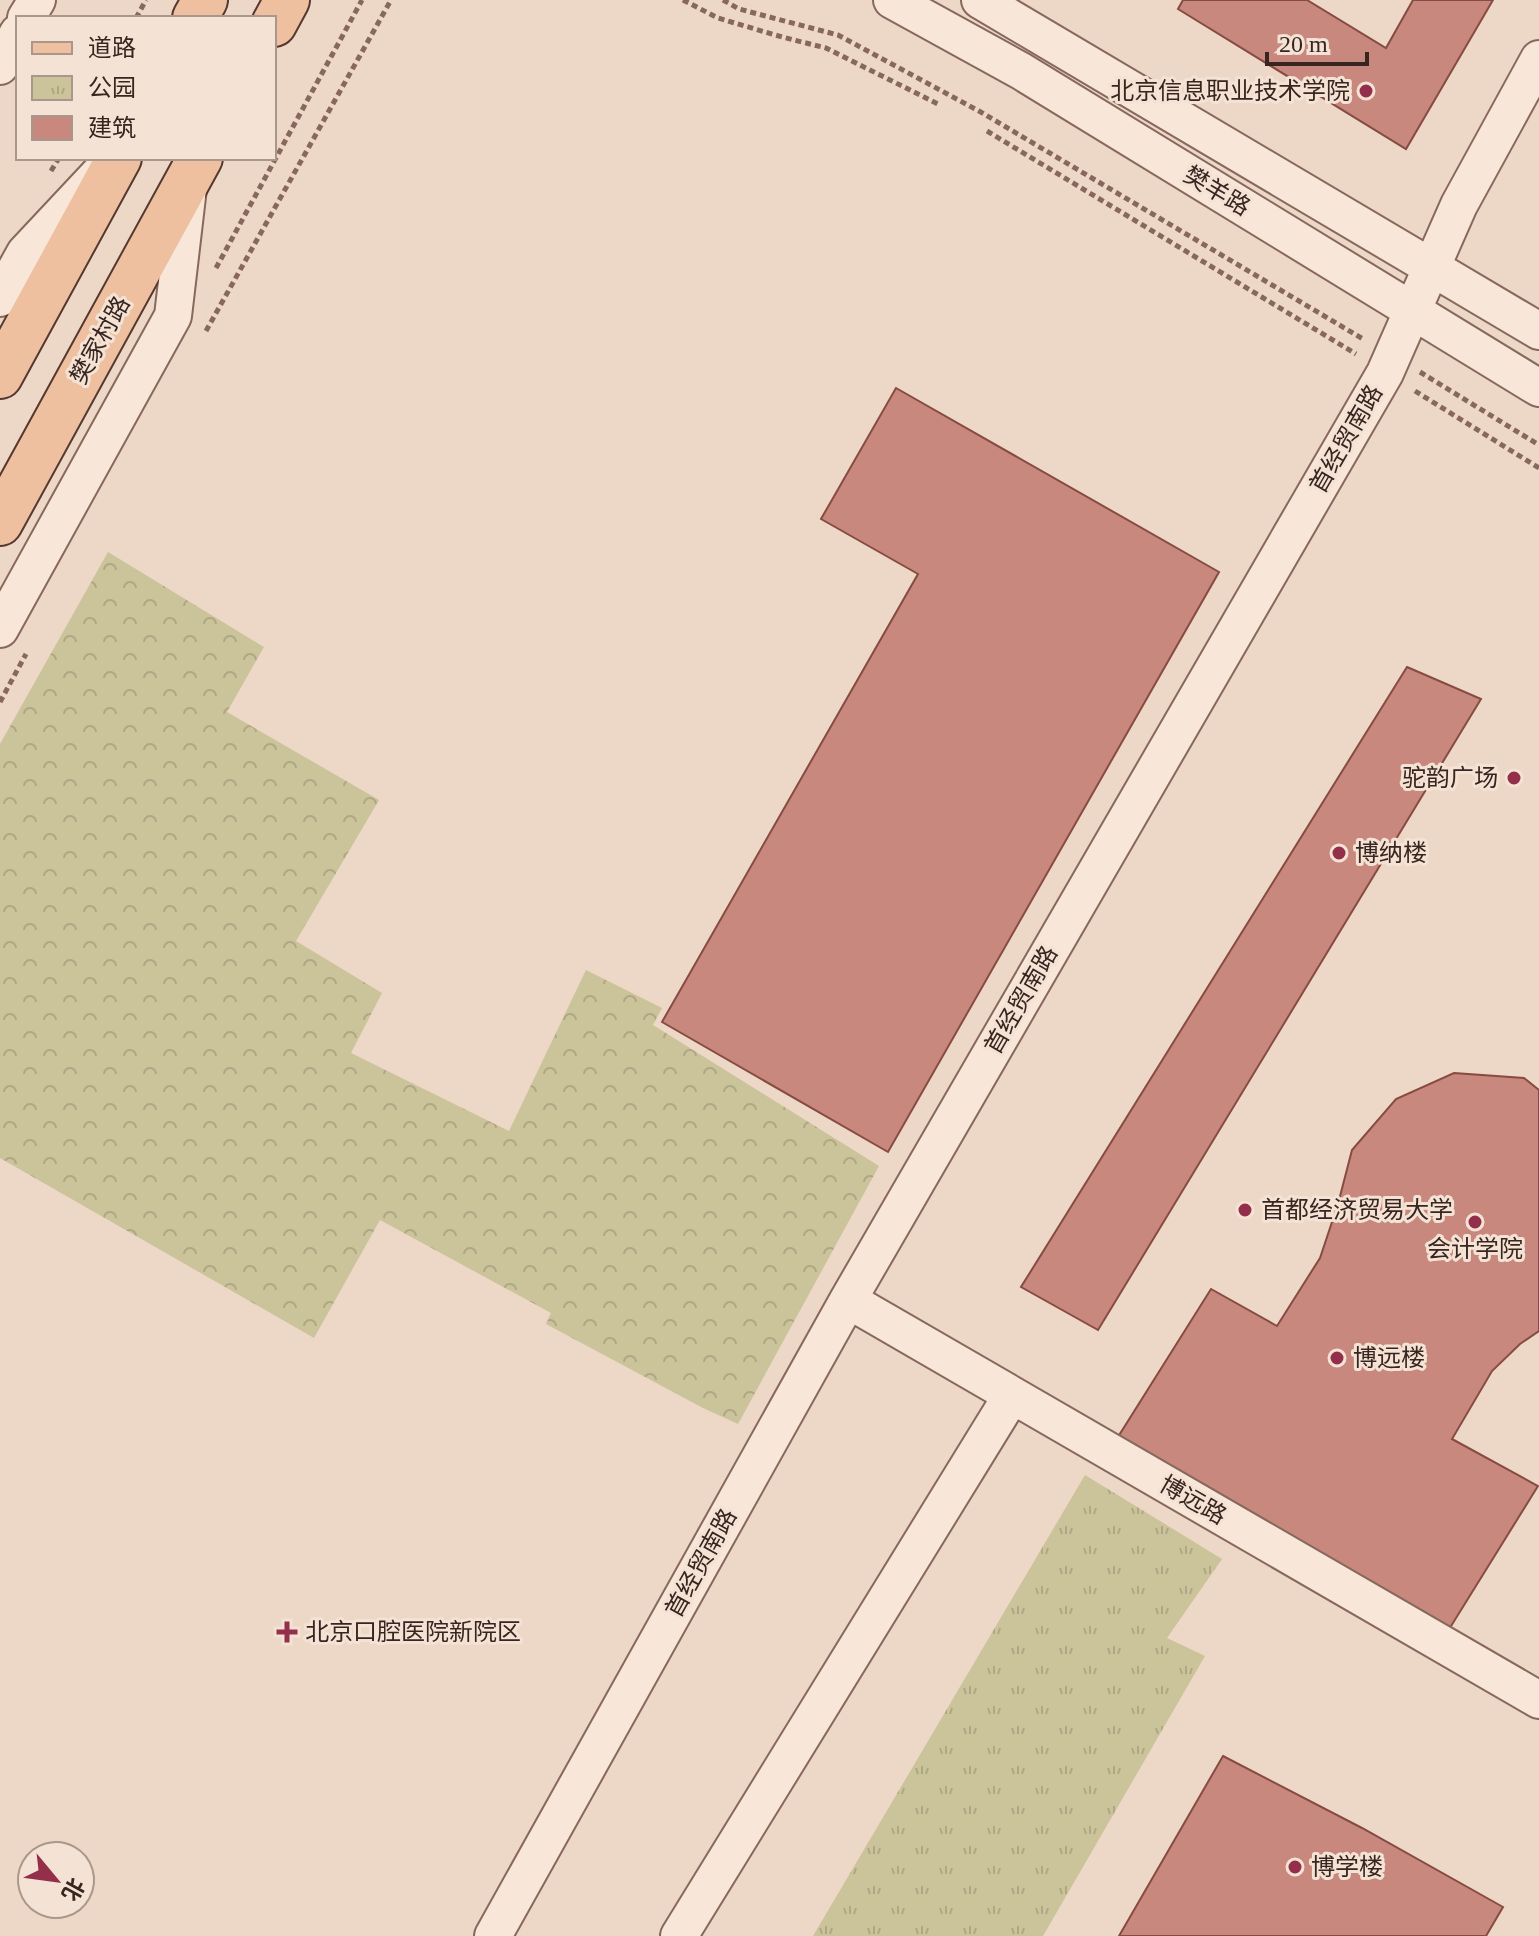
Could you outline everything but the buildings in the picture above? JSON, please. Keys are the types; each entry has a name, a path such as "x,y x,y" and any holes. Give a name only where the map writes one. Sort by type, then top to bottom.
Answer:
{"main road":[{"path":"276,20 287,0"},
{"path":"0,376 115,160"},
{"name":"樊家村路","path":"0,523 195,168"}],"street":[{"name":"樊羊路","path":"892,0 1021,71 1539,388"},
{"name":"樊羊路","path":"980,0 1539,331"},
{"path":"0,66 16,37"},
{"name":"首经贸南路","path":"493,1936 848,1300 1385,373 1459,205 1539,59"},
{"path":"0,298 25,253 114,160"},
{"path":"0,629 173,316 195,168"},
{"name":"博远路","path":"848,1300 1539,1700"},
{"path":"679,1936 1012,1395"}],"path":[{"path":"276,158 362,0"},
{"path":"683,0 718,18 826,48 940,105"},
{"path":"723,0 739,9 838,35 979,111 1387,366 1539,468"},
{"path":"987,131 1387,366 1539,445"},
{"path":"212,275 275,160"}],"green space":[{"path":"108,552 264,647 227,712 379,800 296,941 382,993 351,1053 509,1131 586,970 662,1008 653,1025 879,1166 738,1424 546,1324 551,1313 380,1220 314,1338 0,1158 0,744"},
{"path":"1085,1475 1222,1559 1167,1638 1205,1656 1043,1936 813,1936"}],"place":[{"name":"北京信息职业技术学院","path":"1366,91"},
{"name":"驼韵广场","path":"1514,778"},
{"name":"博纳楼","path":"1339,853"},
{"name":"首都经济贸易大学","path":"1245,1210"},
{"name":"会计学院","path":"1475,1222"},
{"name":"博远楼","path":"1337,1358"},
{"name":"北京口腔医院新院区","path":"287,1632"},
{"name":"博学楼","path":"1295,1867"}]}
